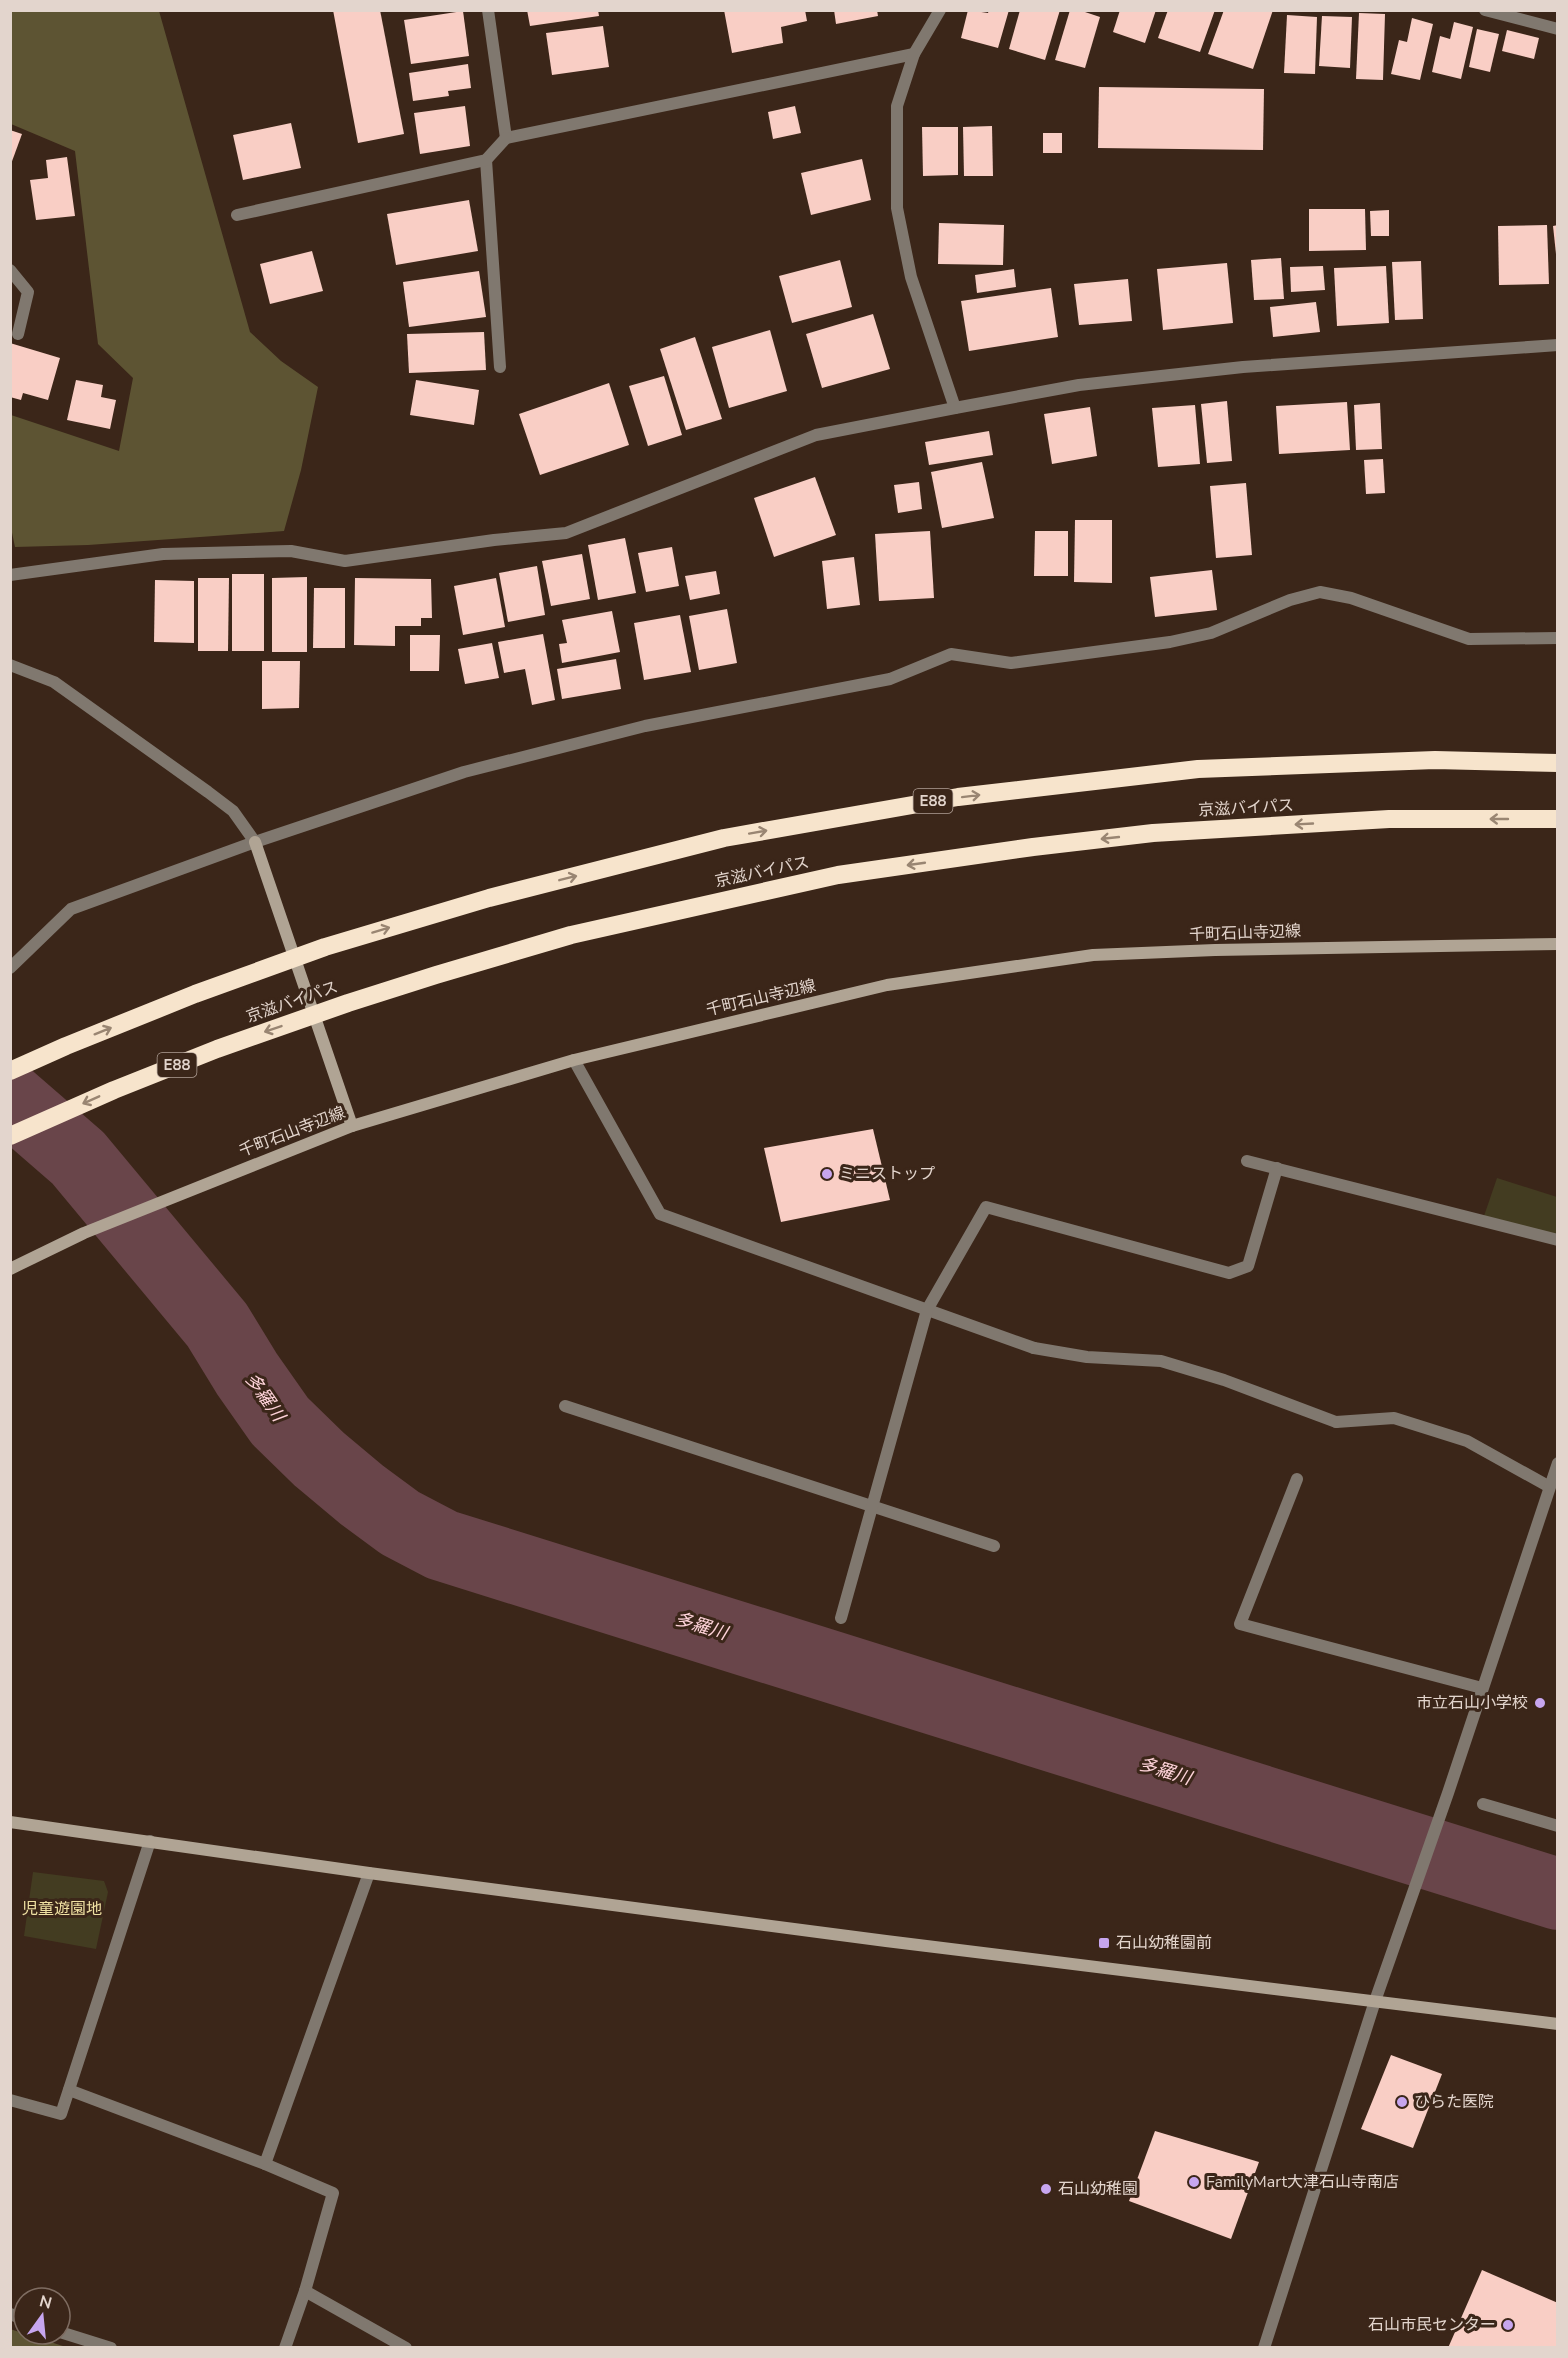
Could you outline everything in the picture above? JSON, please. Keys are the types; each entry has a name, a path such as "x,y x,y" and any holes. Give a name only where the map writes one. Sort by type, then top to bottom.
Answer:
{"highway":[{"name":"E88","path":"10,1071 184,998 325,947 489,898 724,838 958,797 1198,769 1435,760 1557,763"},
{"name":"京滋バイパス","path":"10,1136 114,1090 217,1049 348,1003 571,935 838,875 1033,847 1153,833 1389,819 1557,819"}],"street":[{"path":"488,10 506,138"},
{"path":"940,10 914,54 897,106 897,208 911,277 955,408"},
{"path":"1488,11 1557,29"},
{"path":"237,215 486,160 506,138 914,54"},
{"path":"486,160 500,367"},
{"path":"10,270 28,292 18,334"},
{"path":"10,575 163,554 291,551 345,561 494,540 566,533 816,435 955,408 1080,385 1243,367 1557,345"},
{"path":"10,968 71,909 255,842 464,772 645,726 890,679 951,654 1011,663 1170,642 1211,633 1290,600 1320,592 1351,598 1469,639 1557,638"},
{"path":"10,665 54,682 233,811 255,842 352,1126"},
{"name":"千町石山寺辺線","path":"10,1269 84,1233 352,1126 574,1060 886,985 1093,955 1227,949 1557,944"},
{"path":"574,1060 660,1214 1034,1348 1087,1357 1161,1361 1224,1380 1336,1422 1394,1418 1467,1440 1548,1486"},
{"path":"1246,1161 1557,1240"},
{"path":"841,1618 927,1310 986,1207 1229,1273 1248,1266 1277,1168"},
{"path":"565,1406 994,1546"},
{"path":"1264,2348 1375,2001 1557,1463"},
{"path":"1297,1479 1240,1623 1482,1688"},
{"path":"1483,1804 1557,1827"},
{"path":"10,1822 369,1873 898,1943 1557,2024"},
{"path":"10,2100 61,2114 150,1841"},
{"path":"265,2164 369,1873"},
{"path":"69,2090 265,2164 333,2193 305,2291 285,2348"},
{"path":"305,2291 406,2348"},
{"path":"72,2336 111,2348"}],"green space":[{"path":"1497,1178 1557,1197 1557,1235 1484,1216"},
{"name":"児童遊園地","path":"33,1872 104,1881 108,1892 96,1949 24,1936"}],"shaded area":[{"path":"11,10 159,11 250,332 281,361 318,387 301,470 284,531 88,545 15,547 10,523 11,415 119,451 133,378 98,344 75,151 11,124"},
{"path":"10,2329 12,2330 12,2346 66,2347 11,2347"}],"building":[{"path":"333,10 380,10 404,134 358,143"},
{"path":"527,10 598,10 599,16 530,26"},
{"path":"724,10 805,10 807,21 781,27 783,43 732,53"},
{"path":"834,10 877,10 878,16 836,24"},
{"path":"968,10 988,13 989,10 1009,10 998,48 961,38"},
{"path":"1020,10 1060,10 1045,60 1009,49"},
{"path":"1070,10 1079,10 1100,17 1085,68 1055,60"},
{"path":"1120,10 1156,10 1145,43 1113,32"},
{"path":"1168,10 1215,10 1200,52 1158,38"},
{"path":"1224,10 1273,10 1253,69 1208,54"},
{"path":"463,11 469,56 411,64 404,20"},
{"path":"1359,13 1385,14 1383,80 1356,79"},
{"path":"1287,15 1317,17 1315,74 1284,73"},
{"path":"1322,16 1352,17 1350,68 1319,66"},
{"path":"1412,18 1433,24 1420,80 1391,74 1399,40 1407,42"},
{"path":"1454,22 1473,27 1461,79 1432,72 1440,36 1450,39"},
{"path":"603,26 609,67 552,75 546,33"},
{"path":"1477,29 1499,34 1490,72 1469,67"},
{"path":"1507,30 1539,38 1534,59 1502,51"},
{"path":"468,64 471,88 448,91 449,96 413,101 409,73"},
{"path":"1099,87 1264,89 1263,150 1098,148"},
{"path":"465,106 470,146 420,154 414,113"},
{"path":"795,106 801,133 773,139 768,112"},
{"path":"291,123 301,168 243,180 233,135"},
{"path":"992,126 993,176 964,176 963,127"},
{"path":"922,127 958,127 958,175 923,176"},
{"path":"10,130 22,134 11,164 10,164"},
{"path":"1043,133 1062,133 1062,153 1043,153"},
{"path":"67,157 75,216 36,220 30,180 48,178 46,160"},
{"path":"862,159 871,200 811,215 801,173"},
{"path":"469,200 478,251 396,265 387,214"},
{"path":"1309,209 1365,209 1366,250 1309,251"},
{"path":"1389,210 1389,236 1371,236 1370,211"},
{"path":"939,223 1004,225 1003,265 938,264"},
{"path":"1547,225 1549,284 1499,285 1498,226"},
{"path":"1558,225 1558,253 1556,254 1553,226"},
{"path":"312,251 323,291 270,304 260,264"},
{"path":"1281,258 1284,299 1254,300 1251,260"},
{"path":"840,260 852,307 792,323 779,276"},
{"path":"1421,261 1423,319 1395,320 1392,262"},
{"path":"1227,263 1233,323 1163,330 1157,269"},
{"path":"1323,266 1325,290 1291,292 1290,267"},
{"path":"1386,266 1389,323 1337,326 1334,268"},
{"path":"1014,269 1016,287 977,293 975,275"},
{"path":"479,271 486,317 409,327 403,282"},
{"path":"1128,279 1132,321 1079,325 1074,284"},
{"path":"1051,288 1058,337 969,351 961,301"},
{"path":"1316,302 1320,332 1273,337 1270,307"},
{"path":"873,314 890,369 822,388 806,334"},
{"path":"770,330 787,391 729,408 712,347"},
{"path":"484,332 486,370 409,373 407,334"},
{"path":"695,337 722,419 686,430 660,349"},
{"path":"10,343 60,358 48,400 23,393 21,400 10,397"},
{"path":"664,376 682,435 648,446 629,386"},
{"path":"76,380 103,385 101,397 116,400 110,429 67,420"},
{"path":"416,380 479,390 474,425 410,415"},
{"path":"609,383 629,445 540,475 519,414"},
{"path":"1227,401 1232,461 1207,463 1201,404"},
{"path":"1347,402 1350,450 1279,454 1276,406"},
{"path":"1380,403 1382,449 1356,450 1354,405"},
{"path":"1195,405 1200,464 1158,467 1152,408"},
{"path":"1090,407 1097,456 1052,464 1044,414"},
{"path":"989,431 993,455 929,465 925,442"},
{"path":"1383,459 1385,493 1366,494 1364,460"},
{"path":"982,462 994,518 942,528 931,472"},
{"path":"815,477 836,535 774,557 754,498"},
{"path":"919,482 922,509 898,513 894,485"},
{"path":"1246,483 1252,555 1216,558 1210,486"},
{"path":"1075,520 1112,520 1112,583 1074,582"},
{"path":"930,531 934,598 879,601 875,534"},
{"path":"1035,531 1068,531 1068,576 1034,576"},
{"path":"625,538 636,593 598,600 588,545"},
{"path":"672,547 679,586 646,592 638,553"},
{"path":"582,554 590,599 551,606 542,561"},
{"path":"854,557 860,605 827,609 822,561"},
{"path":"537,566 545,615 508,622 499,573"},
{"path":"1212,570 1217,610 1155,617 1150,577"},
{"path":"716,571 720,594 690,600 685,576"},
{"path":"232,574 264,574 264,651 232,651"},
{"path":"307,577 307,652 272,652 272,578"},
{"path":"198,578 229,578 228,651 198,651"},
{"path":"355,578 431,579 432,618 421,618 421,626 395,626 395,646 354,645"},
{"path":"496,578 505,627 463,635 454,586"},
{"path":"155,580 194,581 194,643 154,642"},
{"path":"314,588 345,588 345,648 313,648"},
{"path":"727,609 737,663 699,670 689,616"},
{"path":"612,611 620,652 562,663 559,644 567,643 562,620"},
{"path":"680,615 691,672 644,680 634,623"},
{"path":"543,634 555,700 532,705 525,669 504,673 498,642"},
{"path":"410,635 440,635 439,671 410,671"},
{"path":"492,643 499,678 465,684 458,649"},
{"path":"616,659 621,689 562,699 557,669"},
{"path":"262,661 300,661 299,708 262,709"},
{"name":"ミニストップ","path":"873,1129 890,1200 781,1222 764,1148"},
{"name":"ひらた医院","path":"1391,2055 1442,2074 1413,2148 1361,2129"},
{"name":"FamilyMart大津石山寺南店","path":"1155,2131 1259,2162 1231,2239 1129,2201"},
{"name":"石山市民センター","path":"1482,2270 1558,2303 1558,2348 1448,2348"}],"waterway":[{"name":"多羅川","path":"10,1099 78,1158 217,1325 247,1374 280,1421 319,1459 362,1495 400,1523 442,1545 1558,1894"}],"place":[{"name":"ミニストップ","path":"827,1174"},
{"name":"市立石山小学校","path":"1540,1703"},
{"name":"石山幼稚園前","path":"1104,1943"},
{"name":"ひらた医院","path":"1402,2102"},
{"name":"FamilyMart大津石山寺南店","path":"1194,2182"},
{"name":"石山幼稚園","path":"1046,2189"},
{"name":"石山市民センター","path":"1508,2325"}]}
